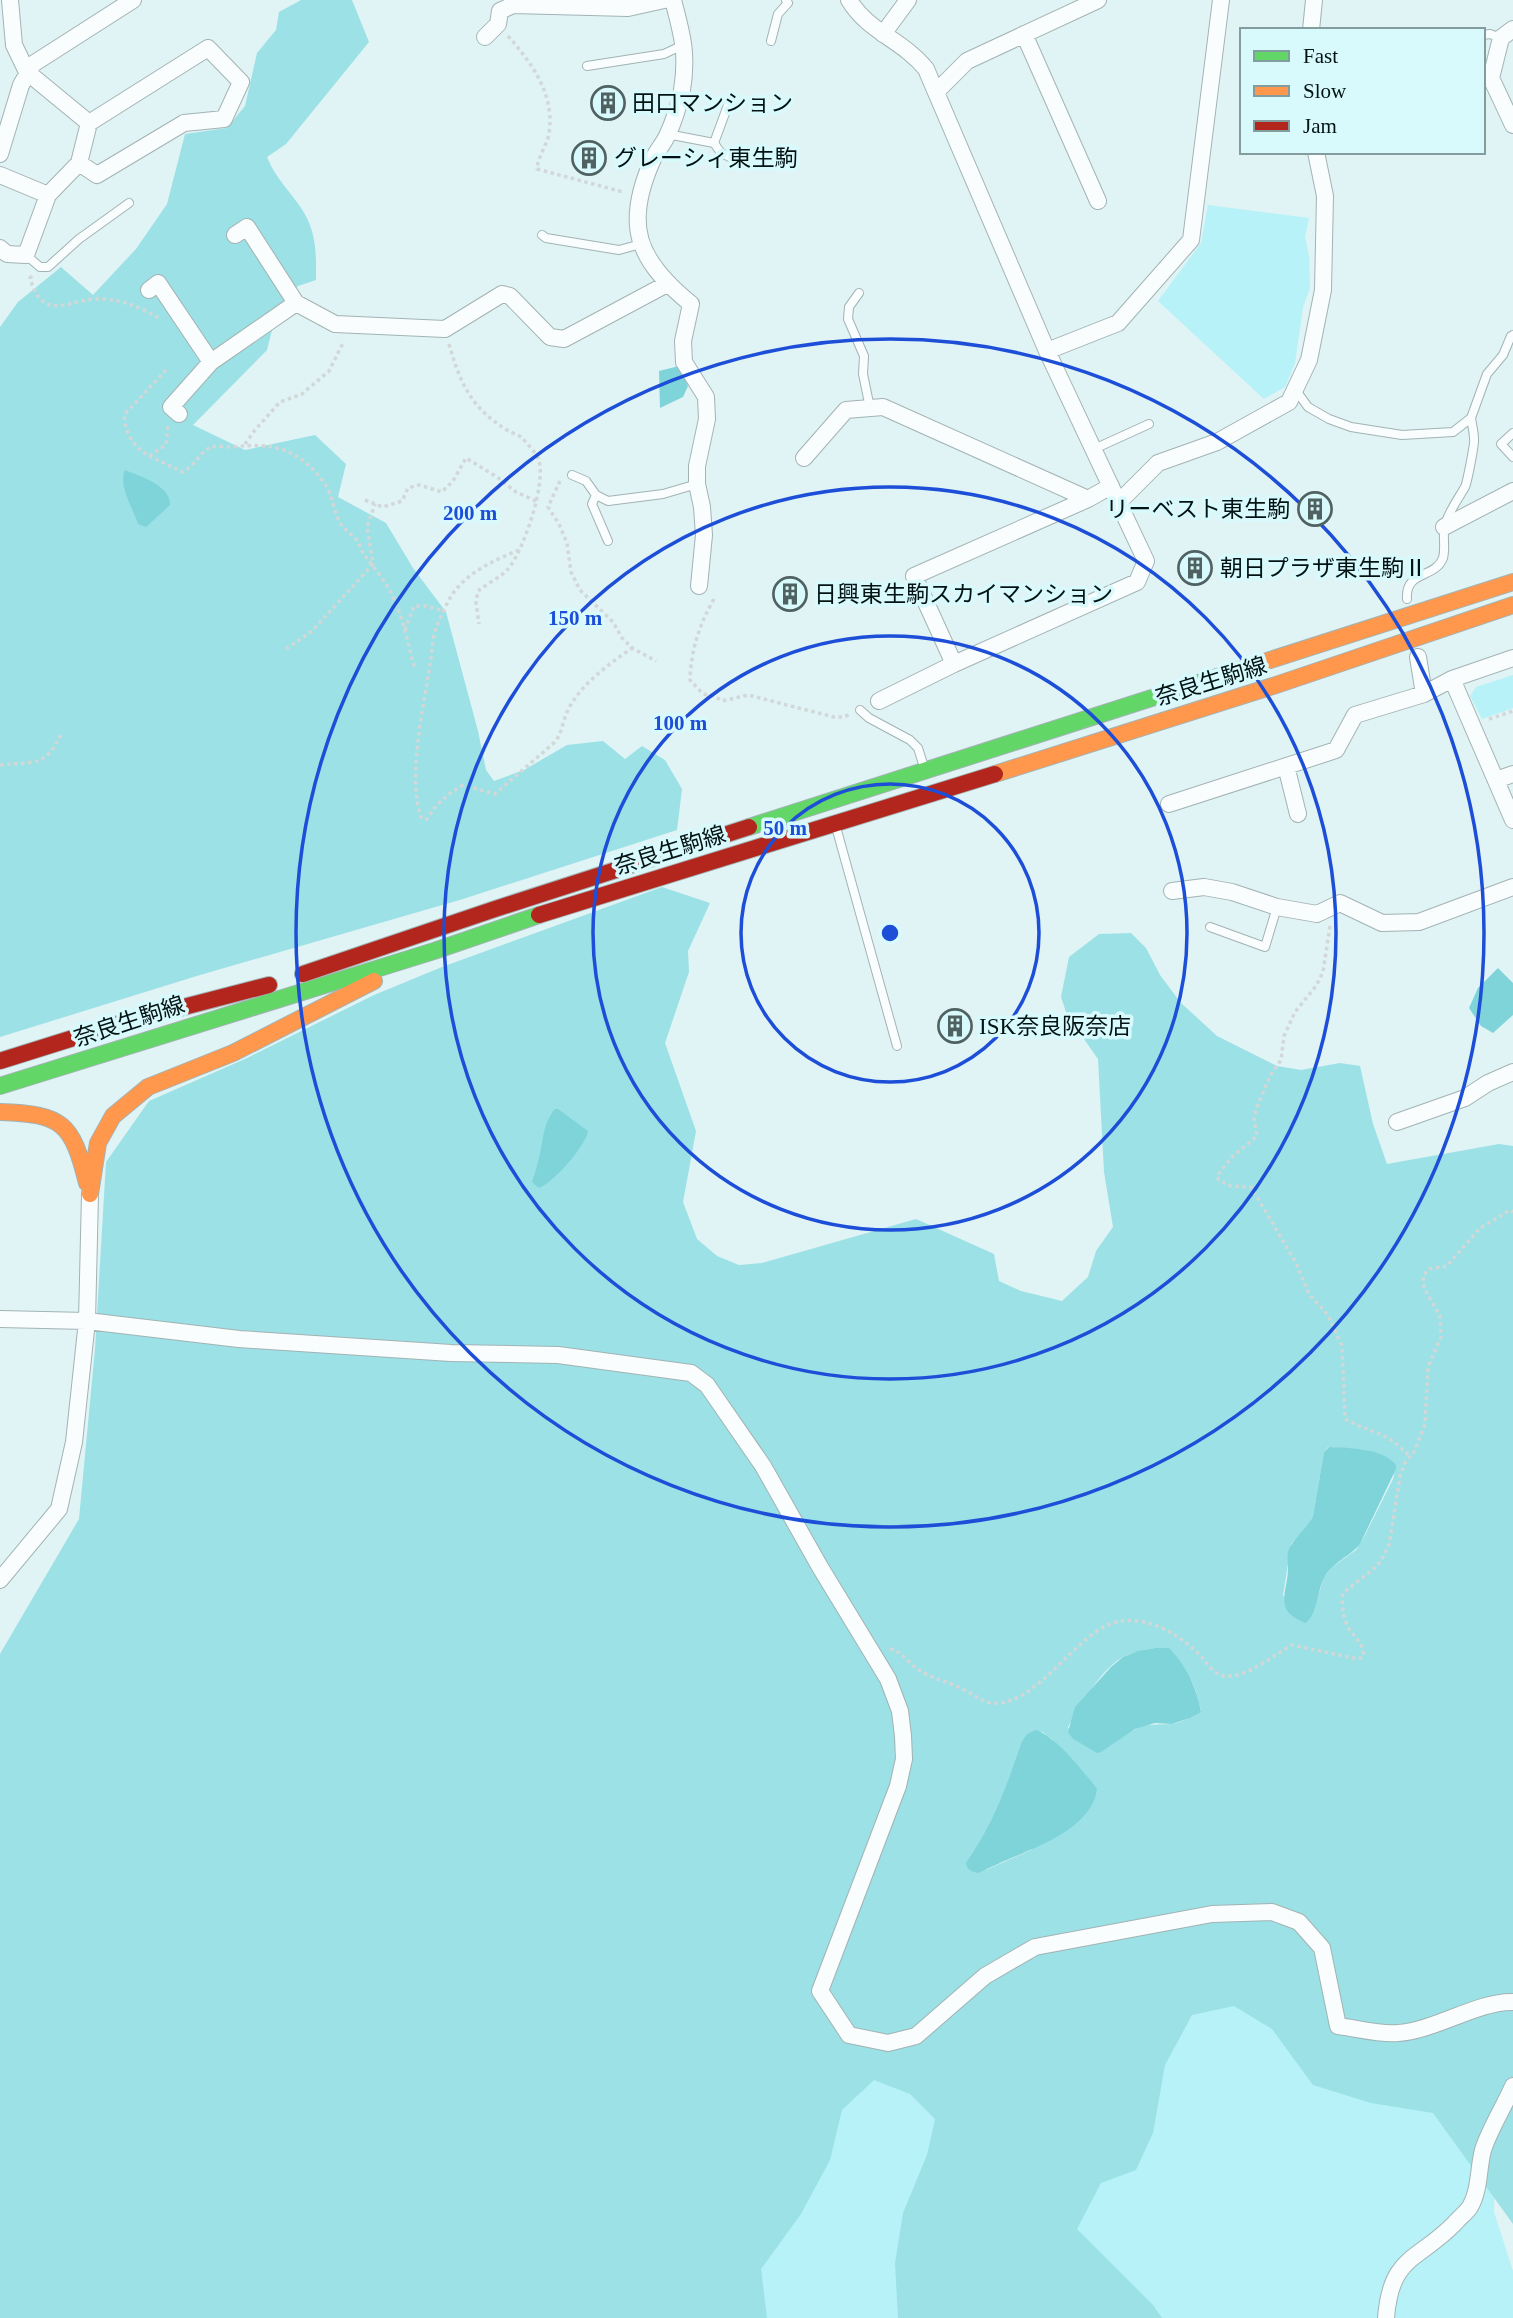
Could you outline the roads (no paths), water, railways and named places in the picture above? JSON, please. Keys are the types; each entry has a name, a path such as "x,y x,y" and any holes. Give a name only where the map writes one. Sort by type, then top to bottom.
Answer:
{"main road":[{"name":"奈良生駒線","path":"0,1061 118,1024 276,983 495,909 1513,582"},
{"name":"奈良生駒線","path":"0,1086 434,951 575,903 1276,685 1513,605"},
{"path":"90,1194 98,1143 113,1116 148,1087 233,1053 434,951"},
{"path":"0,1112 36,1113 56,1122 71,1135 90,1194"}],"street":[{"path":"10,0 7,48 27,72 89,123"},
{"path":"0,154 21,85 33,64 133,0"},
{"path":"485,37 498,24 500,11 513,5 628,8 664,0"},
{"path":"673,0 685,44 681,92 667,134 638,197 638,233 641,244 667,284 691,304 683,341 684,362 706,397 707,419 696,484 702,507 704,535 699,586"},
{"path":"849,0 857,13 914,54 926,69 1047,351 1146,561 1137,582 954,664 879,701"},
{"path":"883,34 908,0"},
{"path":"936,92 967,61 1098,0"},
{"path":"1047,351 1118,323 1191,240 1221,0"},
{"path":"1311,28 1314,0"},
{"path":"1507,33 1488,83 1513,125"},
{"path":"1024,34 1098,201"},
{"path":"0,248 7,254 26,255 48,195 79,163 89,123 208,48 241,82 225,119 184,122 97,174 79,163"},
{"path":"1119,502 1158,463 1217,442 1289,401 1309,360 1323,290 1325,196 1316,154"},
{"path":"0,175 48,195"},
{"path":"235,234 247,227 296,303 335,324 445,329 502,295 510,296 550,337 564,339 667,284"},
{"path":"149,290 158,283 211,362"},
{"path":"175,411 211,362 296,303"},
{"path":"804,458 846,410 883,407 1088,499"},
{"path":"954,664 914,576 1088,499 1111,486"},
{"path":"1444,527 1513,491"},
{"path":"1418,657 1424,694"},
{"path":"1169,804 1336,750 1355,715 1424,694 1452,679 1513,658"},
{"path":"1452,679 1513,820"},
{"path":"1286,766 1298,814"},
{"path":"1496,780 1513,774"},
{"path":"1172,891 1204,887 1232,892 1277,908 1317,914 1340,903 1382,923 1419,922 1513,887"},
{"path":"1397,1122 1465,1098 1510,1077"},
{"path":"0,1580 59,1509 74,1442 87,1321 90,1194"},
{"path":"0,1319 87,1321 239,1339 451,1353 558,1356 691,1373 707,1385 763,1466 888,1679 900,1711 904,1759 898,1786 820,1991 849,2035 888,2043 916,2036 985,1976 1035,1947 1212,1914 1272,1912 1299,1922 1322,1948 1338,2026 1398,2033 1446,2021 1500,2002 1513,2002"},
{"path":"1386,2318 1388,2298 1395,2277 1408,2259 1428,2247 1469,2208 1479,2181 1483,2150 1513,2087"}],"lane":[{"path":"771,41 778,14 789,1"},
{"path":"1485,35 1507,33"},
{"path":"587,66 664,54 685,44"},
{"path":"714,143 728,105"},
{"path":"667,134 714,143 721,153 743,163"},
{"path":"26,255 40,267 48,267 79,239 129,203"},
{"path":"542,235 546,238 619,250 641,244"},
{"path":"859,293 849,307 848,319 864,356 863,374 870,408"},
{"path":"1407,599 1406,589 1410,583 1437,568 1443,558 1444,527 1458,497 1467,485 1475,442 1471,418 1487,374 1503,355 1513,335"},
{"path":"1295,389 1308,407 1329,419 1380,433 1402,435 1453,432 1471,418"},
{"path":"1094,449 1149,424"},
{"path":"1513,433 1501,444 1513,457"},
{"path":"572,475 586,481 596,495 608,501 663,494 696,484"},
{"path":"596,495 592,504 608,541"},
{"path":"860,709 869,718 910,740 918,748 925,770"},
{"path":"835,824 897,1046"},
{"path":"1210,927 1265,947 1277,908"}],"place":[{"name":"田口マンション","path":"608,103"},
{"name":"グレーシィ東生駒","path":"589,158"},
{"name":"リーベスト東生駒","path":"1315,509"},
{"name":"朝日プラザ東生駒Ⅱ","path":"1195,568"},
{"name":"日興東生駒スカイマンション","path":"790,594"},
{"name":"ISK奈良阪奈店","path":"955,1026"}]}
